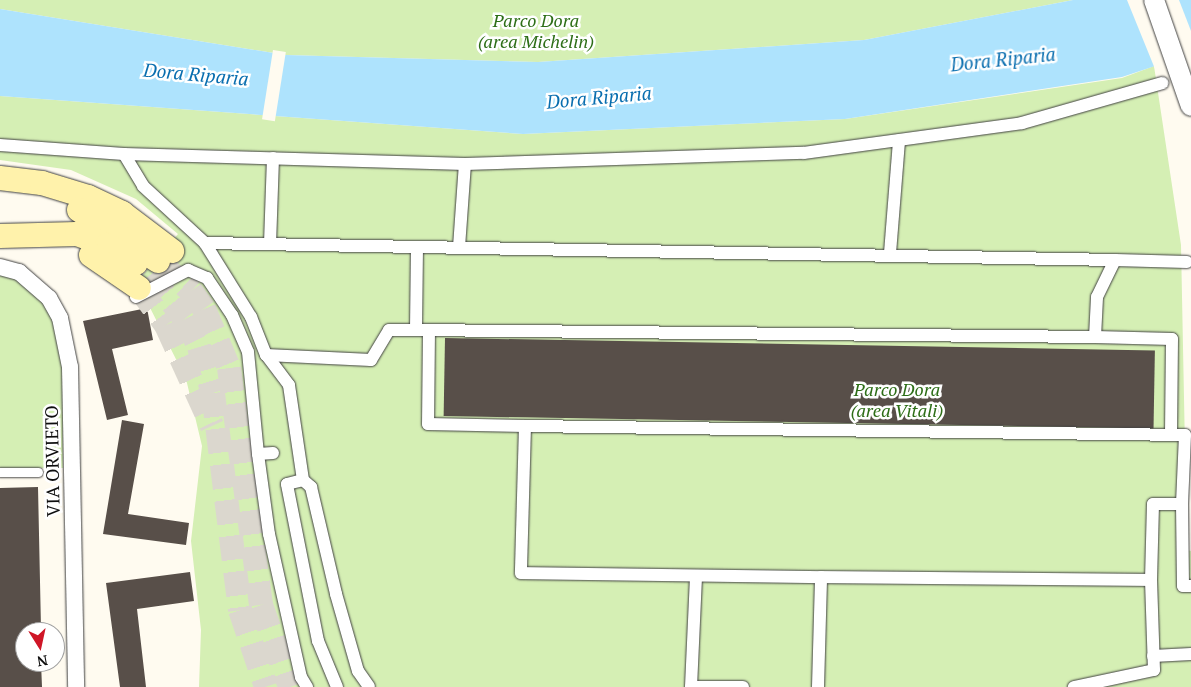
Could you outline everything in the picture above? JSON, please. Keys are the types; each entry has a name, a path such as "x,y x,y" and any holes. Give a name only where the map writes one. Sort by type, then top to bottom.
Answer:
{"main road":[{"path":"0,178 42,183 88,197 129,218 150,275"},
{"path":"0,191 78,209 150,275"},
{"path":"0,236 77,234 107,245 150,275"}],"street":[{"path":"1154,0 1179,66 1191,106"},
{"path":"0,145 124,154 465,164 804,153 1022,122 1162,84"},
{"path":"890,253 899,140"},
{"path":"124,154 143,186 205,243 251,318 266,355 289,385 303,480 311,487 336,594 358,671 369,687"},
{"path":"270,244 273,158"},
{"path":"459,247 465,164"},
{"path":"205,243 890,253 1189,264"},
{"path":"417,247 428,424 1185,435 1182,504 1183,586 1191,586"},
{"path":"1095,337 1097,297 1114,260"},
{"name":"VIA ORVIETO","path":"0,268 19,272 49,298 60,318 70,367 76,687"},
{"path":"150,275 188,270 207,278 232,315 248,352 268,534 301,676 307,687"},
{"path":"266,355 371,360 389,330 1172,339 1171,435"},
{"path":"524,426 520,573 1152,580"},
{"path":"258,454 273,453"},
{"path":"303,480 287,484 318,641 337,687"},
{"path":"1074,687 1154,670 1153,504 1182,504"},
{"path":"696,576 692,687 743,687"},
{"path":"818,687 821,577"},
{"path":"1154,656 1191,654"}],"lane":[{"path":"1126,266 1189,264"},
{"path":"0,472 38,472"}],"green space":[{"name":"Parco Dora (area Michelin)","path":"0,0 1073,0 864,40 538,62 286,55 0,9"},
{"name":"Parco Dora (area Vitali)","path":"1154,66 1181,245 1187,550 1191,551 1191,687 199,687 201,630 191,541 202,446 186,379 137,282 178,234 136,199 71,170 0,160 0,96 523,134 845,119 1122,78"},
{"path":"0,272 19,276 42,299 54,320 65,365 63,468 0,468"}],"water":[{"name":"Dora Riparia","path":"1073,0 1191,0 1191,54 1122,77 845,119 523,134 0,96 0,9 286,55 538,62 864,40"}],"pier":[{"path":"1127,0 1179,0 1191,31 1191,56 1155,69"},
{"path":"273,50 286,52 275,121 262,119"}],"building":[{"path":"147,308 153,340 112,349 128,415 107,420 83,321"},
{"path":"445,338 1155,350 1154,428 444,416"},
{"path":"122,420 144,424 128,514 189,523 186,545 103,534"},
{"path":"38,487 41,622 15,622 15,672 41,672 42,687 0,687 0,488"},
{"path":"190,572 194,601 137,609 146,687 120,687 106,583"}],"tunnel":[{"path":"158,261 191,291 204,309 229,368 261,605 290,687"},
{"path":"150,275 185,319 199,347 213,393 240,610 266,687"},
{"path":"139,288 166,325 212,426"}]}
